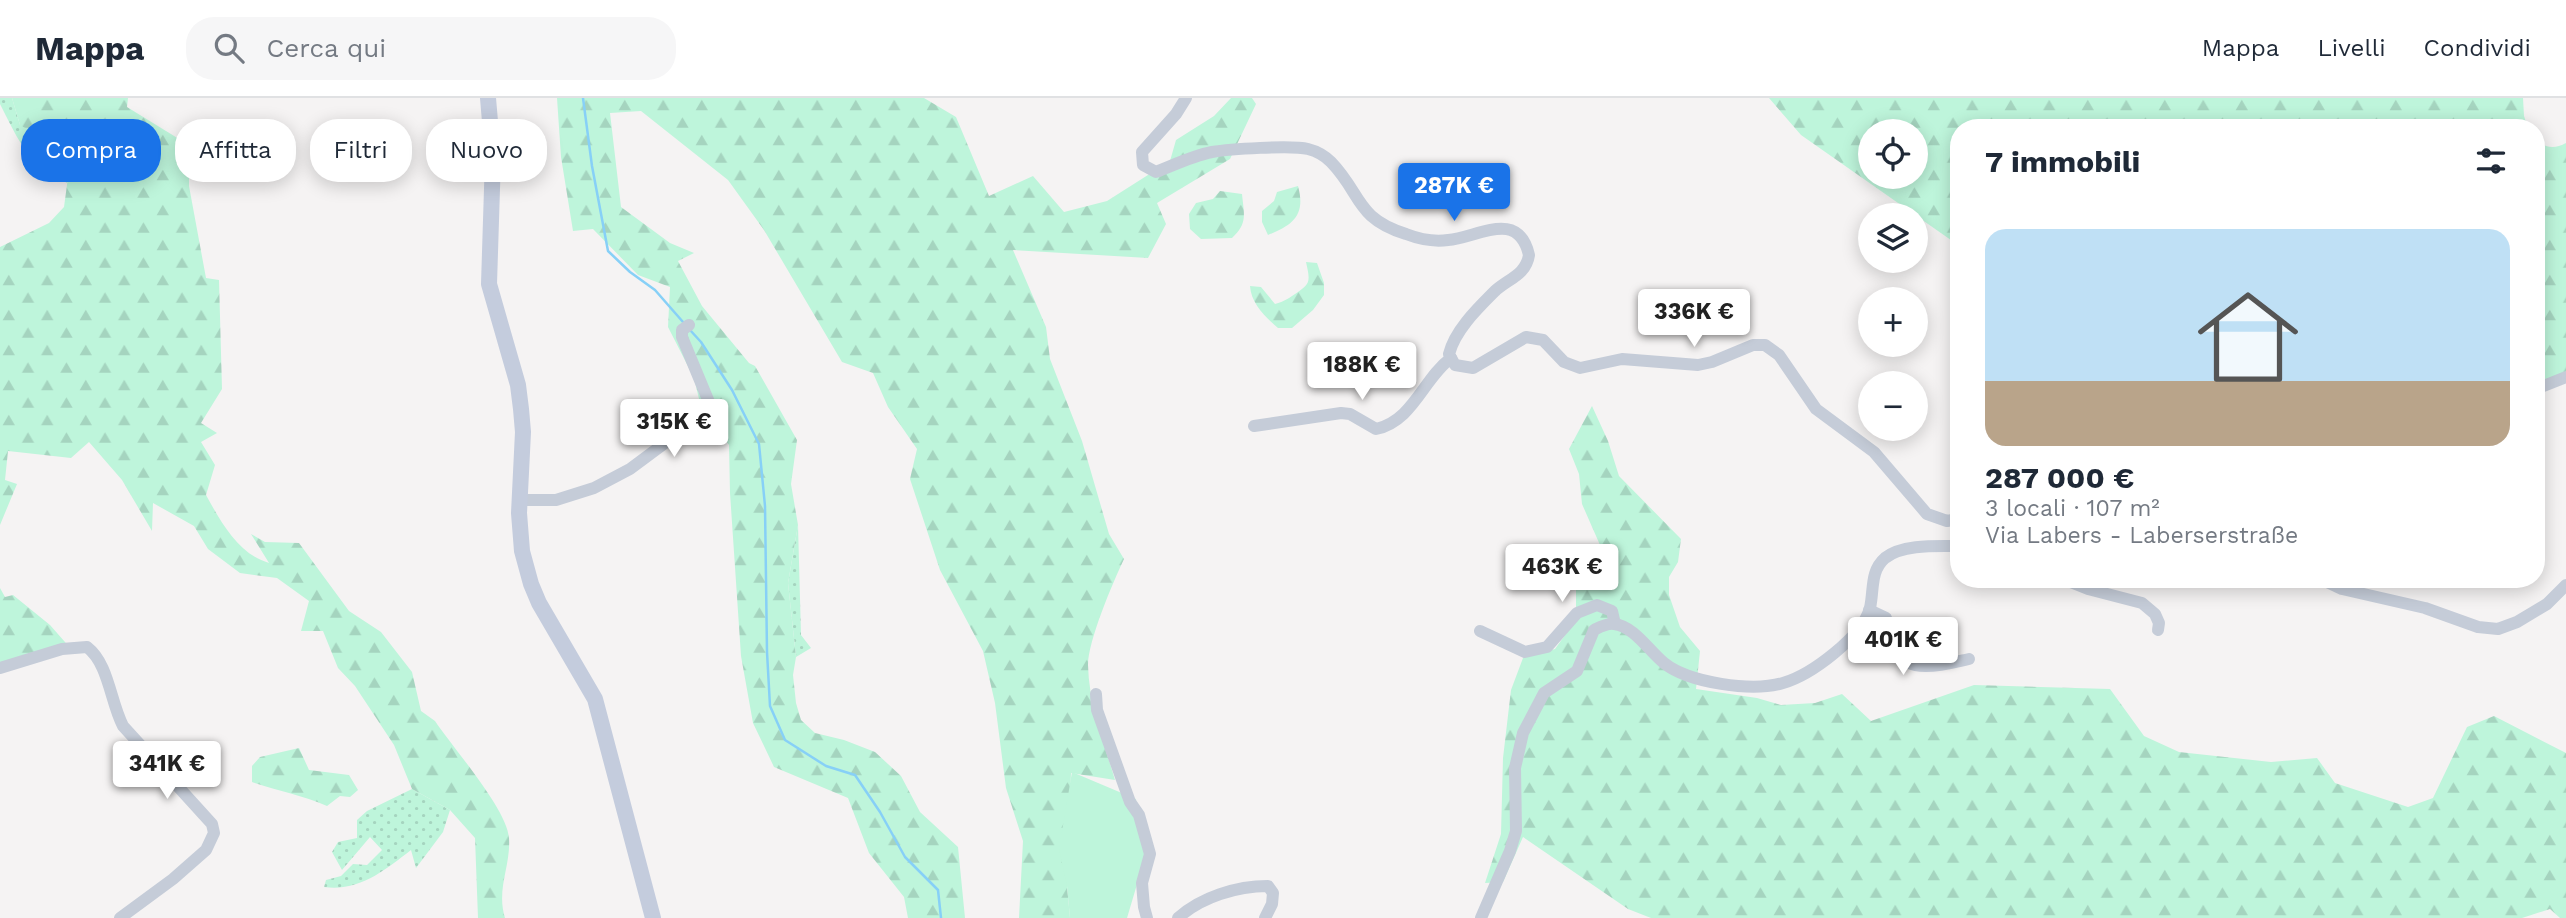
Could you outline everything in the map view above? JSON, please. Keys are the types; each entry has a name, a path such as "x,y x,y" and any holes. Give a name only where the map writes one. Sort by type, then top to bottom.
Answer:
{"main road":[{"path":"488,98 493,157 489,284 520,397 523,432 519,500 522,551 531,584 550,624 595,699 653,918"}],"street":[{"path":"1186,98 1176,114 1142,152 1143,165 1156,172 1214,152 1308,149 1329,160 1368,213 1393,230 1420,238 1446,241 1492,229 1502,228 1515,232 1524,243 1529,256 1528,262 1522,272 1497,289 1452,340 1449,354 1455,365 1473,368 1526,337 1543,340 1564,362 1580,368 1622,359 1698,366 1753,345 1765,345 1779,355 1816,409 1874,452 1927,514 1950,520"},
{"path":"519,500 556,500 594,488 630,469 669,440 712,428 716,419 682,337 686,326"},
{"path":"1254,426 1350,414 1376,429 1383,428 1410,407 1438,367 1451,358"},
{"path":"2545,385 2566,377"},
{"path":"1481,918 1516,831 1515,768 1529,718 1544,693 1577,671 1587,641 1594,630 1605,624 1615,624 1627,629 1665,664 1695,678 1759,687 1784,683 1815,667 1848,639 1869,610 1874,574 1884,559 1894,552 1950,547"},
{"path":"2340,588 2425,608 2478,627 2498,629 2517,622 2547,604 2566,585"},
{"path":"2086,588 2142,603 2155,614 2159,623 2158,630"},
{"path":"1480,631 1525,652 1547,647 1577,613 1597,605 1612,611 1615,624"},
{"path":"1869,610 1886,618 1891,643 1895,652 1904,660 1927,668 1969,659"},
{"path":"0,668 62,649 87,647 103,664 115,710 124,726 212,824 214,833 206,850 173,879 120,918"},
{"path":"1096,694 1097,710 1130,802 1139,815 1150,854 1142,883 1147,918"},
{"path":"1178,918 1198,902 1256,886 1268,886 1273,893 1272,904 1265,918"}],"green space":[{"path":"0,98 12,98 21,125 21,142 13,130 0,104"},
{"path":"12,98 128,98 127,107 146,119 21,119 20,125"},
{"path":"557,98 924,98 956,117 989,196 1033,176 1064,212 1107,201 1170,161 1176,140 1214,116 1231,98 1252,98 1256,104 1230,159 1157,203 1166,224 1148,258 1013,250 1046,327 1050,359 1082,441 1109,534 1124,559 1096,627 1088,665 1094,709 1115,780 1071,773 1067,886 1070,918 1019,918 1023,841 1006,788 995,703 983,651 940,570 910,479 917,449 888,407 873,373 842,362 764,230 728,180 641,111 610,113 621,207 670,243 694,253 678,261 702,306 749,363 755,366 797,440 791,484 798,525 788,583 796,657 793,675 801,720 815,733 875,752 901,776 920,812 958,847 965,918 908,918 904,897 869,853 848,798 774,767 753,723 741,656 729,445 701,407 694,378 668,327 670,287 638,275 593,229 573,231 561,157"},
{"path":"1769,98 2523,98 2525,119 1950,119 1950,239 1928,224 1928,203 1898,203 1878,189 1928,189 1928,119 1858,119 1858,175 1801,135"},
{"path":"161,128 175,137 175,182 189,182 206,278 219,280 222,389 201,423 217,433 201,442 215,465 206,495 239,545 258,559 269,563 251,534 265,542 299,543 349,611 381,632 412,672 421,711 435,721 466,762 506,826 509,848 502,897 505,918 478,918 475,838 450,810 412,789 394,745 355,686 338,668 323,631 301,631 309,601 277,578 240,573 208,549 194,526 153,503 152,531 122,480 89,442 71,458 8,451 5,480 17,484 0,525 0,247 49,223 64,207 67,182 161,182"},
{"path":"2566,143 2566,372 2545,386 2545,146 2551,147"},
{"path":"1298,186 1299,212 1291,223 1268,235 1262,222 1262,211 1274,201 1277,192"},
{"path":"1220,191 1242,194 1243,223 1232,238 1201,239 1190,229 1189,214 1196,203 1213,199"},
{"path":"1306,262 1317,263 1324,283 1324,295 1313,310 1292,328 1278,328 1256,304 1250,286 1261,287 1275,304 1282,302 1308,283"},
{"path":"1592,406 1608,441 1619,476 1681,539 1678,562 1669,577 1669,595 1680,627 1700,651 1696,689 1757,698 1781,705 1815,703 1842,694 1871,721 1974,685 2110,689 2144,736 2179,752 2271,762 2317,758 2335,783 2408,807 2433,798 2467,727 2494,716 2566,753 2566,918 2560,918 2550,909 2522,918 1651,918 1628,909 1523,837 1503,882 1485,883 1501,834 1503,758 1511,690 1523,658 1555,649 1576,620 1576,583 1600,545 1582,504 1579,474 1569,449"},
{"path":"798,525 801,635 811,648 796,657 788,583"},
{"path":"0,588 5,597 13,595 50,625 72,650 0,671"},
{"path":"299,748 309,770 349,775 358,790 350,797 340,796 327,806 252,782 252,766 260,757"},
{"path":"1072,772 1136,799 1138,830 1146,854 1127,918 1070,918 1059,849"},
{"path":"412,789 450,810 443,832 416,868 411,850 381,872 360,883 337,888 324,887 326,880 341,876 353,864 367,865 382,850 370,837 342,870 332,852 338,842 357,838 357,820 367,811"}],"waterway":[{"path":"583,98 608,251 630,272 655,290 683,322"},
{"path":"690,330 701,342 732,390 759,444 765,506 770,706 785,740 826,766 855,775 905,857 938,890 941,918"}]}
